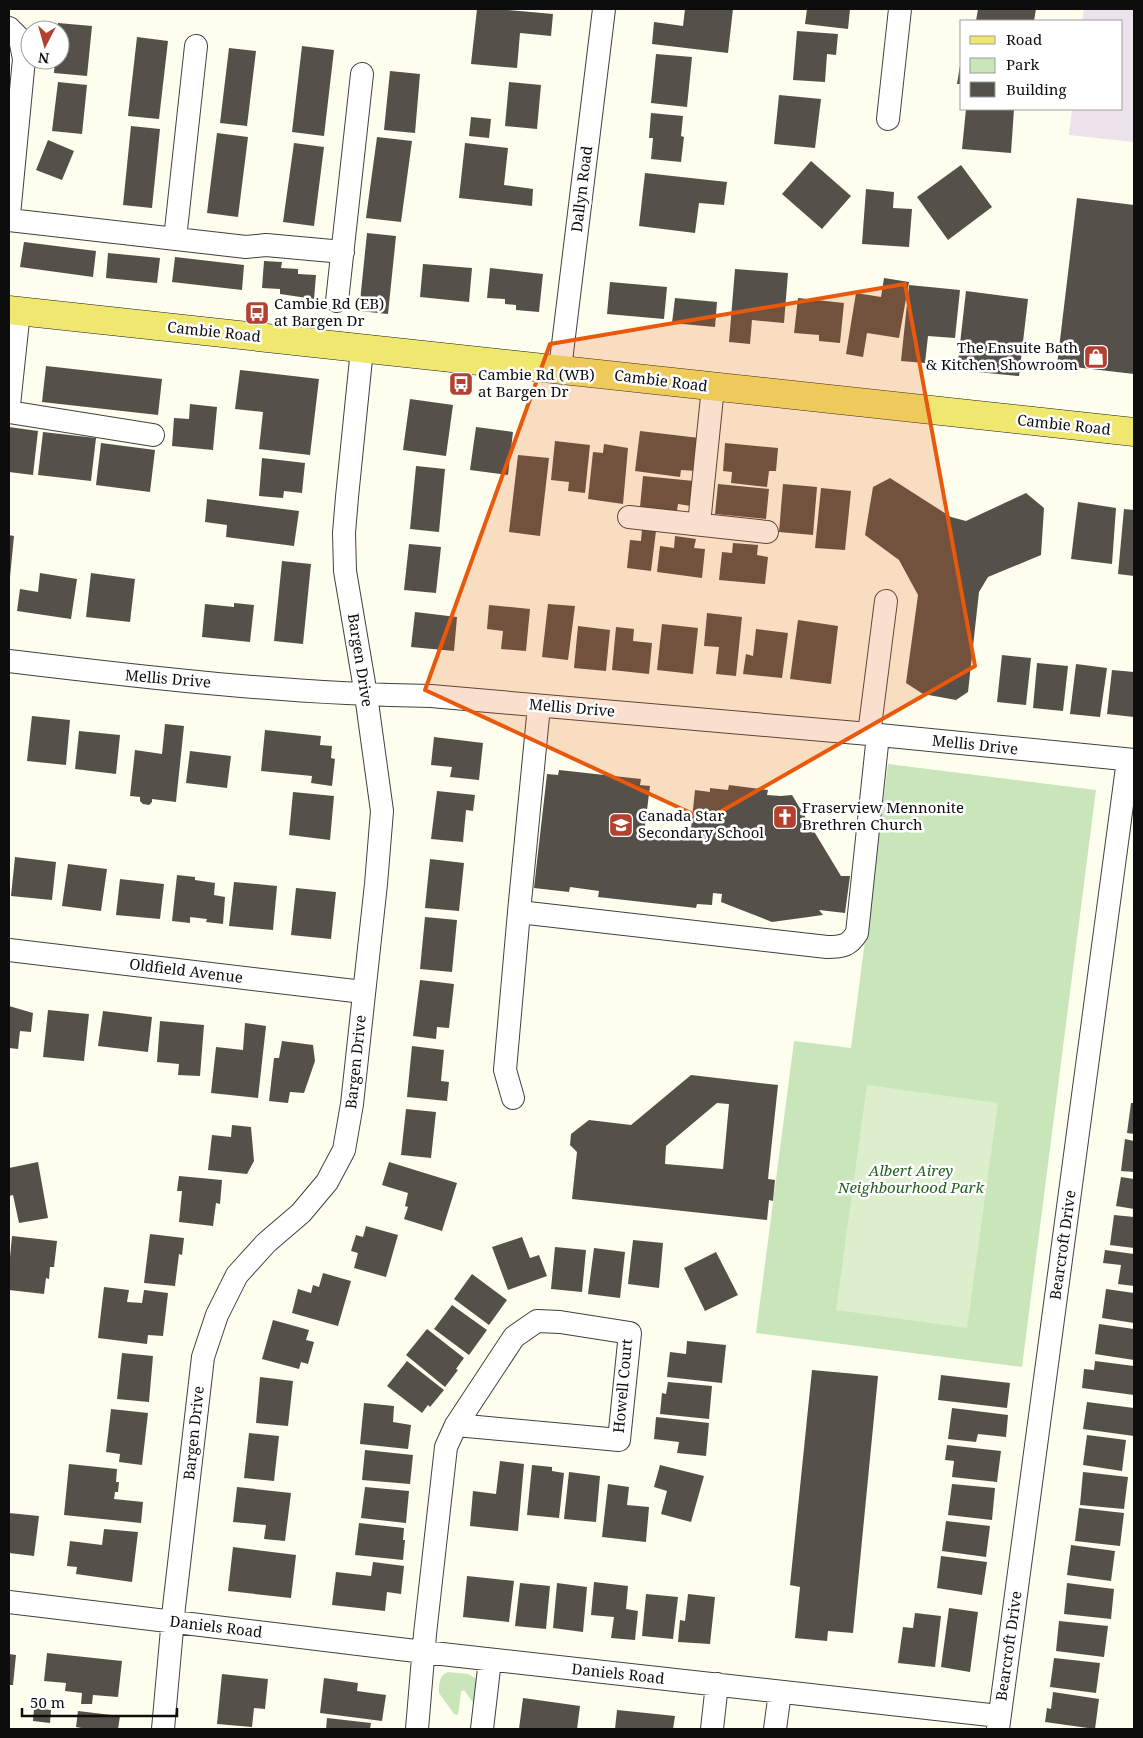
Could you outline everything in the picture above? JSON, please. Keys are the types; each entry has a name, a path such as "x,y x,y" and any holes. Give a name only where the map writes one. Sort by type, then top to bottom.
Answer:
{"main road":[{"name":"Cambie Road","path":"14,311 1134,432"}],"street":[{"name":"Dallyn Road","path":"560,369 604,9"},
{"path":"888,119 900,9"},
{"path":"9,28 20,39 24,59 9,215"},
{"path":"175,239 196,46"},
{"path":"337,300 362,74"},
{"path":"9,220 246,247 266,244 343,252"},
{"path":"9,405 14,311"},
{"name":"Bargen Drive","path":"162,1729 202,1357 217,1315 237,1275 266,1243 301,1213 328,1182 344,1150 352,1104 382,811 366,695 345,571 344,533 362,349"},
{"path":"699,524 713,387"},
{"path":"9,412 153,435"},
{"path":"629,517 767,532"},
{"path":"519,912 827,947 842,947 851,942 857,933 886,600"},
{"name":"Mellis Drive","path":"9,662 158,679 366,695 431,696 1131,760"},
{"path":"513,1098 505,1070 539,706"},
{"name":"Bearcroft Drive","path":"998,1723 1131,760"},
{"name":"Oldfield Avenue","path":"9,950 363,992"},
{"name":"Howell Court","path":"424,1652 446,1447 456,1425 514,1337 537,1321 560,1322 630,1333 619,1440 456,1425"},
{"name":"Daniels Road","path":"9,1602 490,1660 717,1684 998,1723"},
{"path":"417,1729 424,1652"},
{"path":"482,1729 490,1660"},
{"path":"712,1729 717,1684"},
{"path":"775,1729 780,1692"}],"highlighted area":[{"path":"905,284 975,666 706,820 425,690 550,344"}],"shaded area":[{"path":"1084,9 1134,9 1134,142 1069,135 1072,110 1123,110 1123,20 1082,20"}],"green space":[{"name":"Albert Airey Neighbourhood Park","path":"888,764 1096,790 1022,1367 756,1333 794,1041 851,1048"},
{"path":"867,1085 998,1103 967,1328 836,1310"},
{"path":"448,1672 468,1674 477,1679 474,1704 464,1690 461,1692 458,1715 454,1714 439,1693 441,1678"}],"building":[{"path":"477,9 553,14 551,36 520,33 517,68 471,64"},
{"path":"685,9 733,9 728,53 652,44 654,22 683,26"},
{"path":"807,9 850,9 848,29 805,24"},
{"path":"978,9 1036,9 1034,20 976,20"},
{"path":"70,24 92,26 87,76 54,73 54,70 70,70"},
{"path":"797,31 838,34 836,55 827,54 825,82 793,80"},
{"path":"137,37 168,41 159,119 128,116"},
{"path":"302,46 334,50 324,136 292,132"},
{"path":"229,48 256,51 247,126 220,123"},
{"path":"656,54 692,57 687,107 651,103"},
{"path":"960,65 960,84 957,84"},
{"path":"390,71 420,74 415,133 384,130"},
{"path":"58,82 87,85 82,134 52,131"},
{"path":"509,82 541,85 537,129 505,126"},
{"path":"779,95 821,99 815,148 774,144"},
{"path":"966,110 1014,110 1011,153 962,149"},
{"path":"651,113 683,116 681,136 684,137 681,162 651,159 653,138 649,138"},
{"path":"471,117 491,119 489,138 469,136"},
{"path":"131,126 160,129 152,208 123,205"},
{"path":"217,133 248,137 238,217 207,213"},
{"path":"377,137 412,141 401,222 366,218"},
{"path":"48,140 74,151 62,180 36,170"},
{"path":"294,143 324,147 314,226 283,222"},
{"path":"465,143 508,148 504,185 533,189 532,206 459,198"},
{"path":"811,161 851,196 822,229 782,194"},
{"path":"961,165 992,207 948,240 917,197"},
{"path":"645,173 727,182 724,205 699,203 695,233 639,226"},
{"path":"866,189 894,192 893,208 912,209 909,247 862,244"},
{"path":"1077,198 1134,205 1134,374 1057,365"},
{"path":"367,233 396,236 388,314 359,311"},
{"path":"24,242 96,251 93,277 20,267"},
{"path":"108,253 160,258 157,283 106,278"},
{"path":"175,257 244,265 242,290 172,282"},
{"path":"264,261 282,262 281,268 298,269 298,274 316,275 314,299 280,294 280,289 262,288"},
{"path":"423,264 472,268 469,302 420,297"},
{"path":"490,268 543,274 539,312 516,310 516,305 505,304 505,299 487,298"},
{"path":"735,269 788,273 784,323 752,320 750,344 729,342"},
{"path":"884,278 909,282 899,338 867,333 863,357 846,354 856,293 881,297"},
{"path":"610,282 667,287 664,319 607,314"},
{"path":"909,285 960,290 955,338 928,336 925,363 901,361"},
{"path":"966,291 1028,299 1019,376 957,370"},
{"path":"675,298 717,302 715,327 672,323"},
{"path":"798,298 844,303 840,343 819,341 819,335 794,333"},
{"path":"46,366 162,379 158,415 42,402"},
{"path":"240,370 319,379 310,455 259,449 263,412 235,409"},
{"path":"410,399 453,405 446,456 403,450"},
{"path":"190,404 217,407 213,450 172,446 174,418 189,419"},
{"path":"9,427 38,431 33,475 9,472"},
{"path":"476,427 513,432 508,475 470,470"},
{"path":"640,431 699,438 696,471 681,470 680,477 635,471"},
{"path":"43,432 96,438 91,481 38,475"},
{"path":"555,441 590,445 585,493 568,491 569,482 551,480"},
{"path":"101,443 155,450 150,492 96,485"},
{"path":"725,443 778,448 776,471 769,471 767,487 731,483 732,472 723,471"},
{"path":"604,444 628,448 623,504 588,499 593,452 603,453"},
{"path":"518,455 549,458 540,536 509,532"},
{"path":"262,458 305,463 302,493 284,491 283,498 259,496"},
{"path":"416,466 445,469 439,532 410,529"},
{"path":"643,476 694,481 691,506 678,504 677,511 640,507"},
{"path":"890,478 951,517 966,521 1026,493 1044,508 1041,555 988,577 979,592 968,692 956,700 923,694 906,683 918,595 899,560 865,535 873,487"},
{"path":"718,484 769,489 766,519 715,514"},
{"path":"783,484 817,487 813,535 779,532"},
{"path":"821,488 851,491 845,550 815,548"},
{"path":"207,499 299,511 294,546 226,537 227,525 205,522"},
{"path":"1078,502 1116,508 1112,564 1071,559"},
{"path":"1124,509 1134,510 1134,576 1118,574"},
{"path":"642,529 656,531 651,571 627,568 630,540 641,541"},
{"path":"9,535 14,536 10,577 9,577"},
{"path":"675,536 696,539 694,548 705,549 702,578 657,572 660,546 674,548"},
{"path":"733,543 758,545 757,555 768,557 765,584 719,580 722,552 732,553"},
{"path":"409,544 441,547 436,593 404,590"},
{"path":"282,561 311,564 303,644 274,641"},
{"path":"40,573 77,579 71,619 17,611 20,589 38,592"},
{"path":"91,573 135,579 130,622 86,617"},
{"path":"234,603 254,605 250,642 202,637 205,604 234,607"},
{"path":"548,604 575,606 568,660 542,657"},
{"path":"489,605 530,609 526,651 501,649 503,631 487,629"},
{"path":"415,612 457,617 454,651 411,647"},
{"path":"707,613 742,617 736,676 716,674 719,647 704,646"},
{"path":"798,620 838,626 831,684 790,679"},
{"path":"662,624 698,628 693,674 657,670"},
{"path":"578,626 610,630 606,671 574,668"},
{"path":"616,627 634,629 633,641 652,643 649,674 612,670"},
{"path":"756,629 788,633 782,678 743,674 746,654 753,656"},
{"path":"1002,655 1031,658 1026,705 997,702"},
{"path":"1037,663 1068,666 1063,711 1033,708"},
{"path":"1076,664 1107,668 1100,717 1070,714"},
{"path":"1112,670 1134,672 1134,717 1107,714"},
{"path":"32,716 70,720 66,765 27,761"},
{"path":"165,724 184,726 176,802 152,799 149,805 143,804 140,801 140,797 130,796 135,750 162,754"},
{"path":"265,730 321,736 320,745 332,746 331,758 335,759 332,786 311,783 312,776 261,771"},
{"path":"79,731 120,735 116,774 75,769"},
{"path":"434,737 483,743 479,780 450,777 452,767 431,765"},
{"path":"190,751 231,756 227,788 186,783"},
{"path":"559,770 641,779 640,785 650,786 644,834 690,839 695,790 710,792 710,788 728,790 729,785 768,790 767,795 792,795 841,876 850,876 845,913 819,910 823,915 772,922 721,902 722,894 713,893 712,905 697,904 696,908 598,897 599,891 570,887 569,892 534,888 547,774 558,775"},
{"path":"437,791 475,795 473,811 466,810 463,842 431,839"},
{"path":"293,792 334,796 330,840 289,835"},
{"path":"15,857 56,862 52,900 11,896"},
{"path":"430,859 464,863 459,911 425,908"},
{"path":"68,864 107,869 101,911 62,906"},
{"path":"177,875 195,877 195,880 215,883 214,895 225,897 223,924 206,922 207,919 190,917 190,923 172,921"},
{"path":"120,879 164,884 160,919 116,915"},
{"path":"234,882 277,886 273,930 229,926"},
{"path":"296,888 336,892 331,939 291,935"},
{"path":"425,917 457,920 452,972 420,969"},
{"path":"420,980 454,984 449,1028 437,1027 436,1039 413,1036"},
{"path":"9,1006 33,1013 31,1032 20,1031 18,1049 9,1048"},
{"path":"48,1010 89,1014 84,1061 43,1057"},
{"path":"103,1011 152,1017 148,1052 98,1046"},
{"path":"160,1021 204,1025 200,1076 178,1075 179,1064 157,1062"},
{"path":"245,1023 266,1026 258,1098 211,1093 216,1047 243,1050"},
{"path":"282,1041 313,1045 315,1061 304,1093 290,1092 288,1103 269,1101 274,1058 279,1058"},
{"path":"412,1046 444,1050 441,1081 449,1082 447,1101 407,1097"},
{"path":"691,1075 778,1085 768,1179 775,1180 773,1201 769,1200 767,1220 572,1199 577,1152 570,1145 571,1134 589,1120 631,1125","holes":["717,1103 729,1104 723,1169 665,1164 666,1146"]},
{"path":"1131,1103 1134,1103 1134,1134 1127,1133"},
{"path":"406,1109 436,1112 431,1158 401,1155"},
{"path":"232,1125 251,1127 254,1161 247,1174 208,1170 212,1135 231,1137"},
{"path":"1125,1139 1134,1141 1134,1172 1121,1171"},
{"path":"38,1162 48,1218 19,1223 13,1195 9,1196 9,1168"},
{"path":"389,1162 457,1183 442,1231 404,1219 408,1207 405,1206 408,1193 382,1185"},
{"path":"179,1176 222,1180 220,1204 216,1203 213,1226 179,1222 182,1191 177,1191"},
{"path":"1121,1177 1134,1179 1134,1209 1116,1206"},
{"path":"1114,1215 1134,1217 1134,1248 1110,1245"},
{"path":"366,1226 398,1235 386,1277 354,1268 358,1253 351,1251 356,1235 363,1237"},
{"path":"150,1234 184,1238 182,1255 179,1254 175,1286 144,1283"},
{"path":"12,1236 57,1241 54,1267 50,1267 49,1279 46,1278 44,1294 9,1290"},
{"path":"522,1237 530,1258 539,1255 547,1276 508,1290 492,1247"},
{"path":"633,1240 663,1243 659,1288 628,1284"},
{"path":"555,1247 586,1250 582,1292 551,1289"},
{"path":"594,1248 625,1252 620,1298 588,1294"},
{"path":"1105,1250 1134,1254 1134,1286 1118,1284 1121,1265 1103,1263"},
{"path":"716,1252 738,1295 705,1311 684,1268"},
{"path":"323,1273 351,1281 338,1326 292,1313 298,1289 311,1293 313,1285 319,1287"},
{"path":"472,1274 507,1300 489,1325 454,1299"},
{"path":"104,1287 129,1290 127,1302 142,1303 144,1290 168,1293 163,1336 148,1335 147,1344 98,1338"},
{"path":"1106,1289 1134,1293 1134,1323 1102,1318"},
{"path":"452,1305 487,1330 469,1355 434,1329"},
{"path":"273,1320 309,1330 306,1340 314,1342 308,1364 301,1362 299,1369 262,1359"},
{"path":"1099,1324 1134,1329 1134,1360 1095,1354"},
{"path":"427,1329 464,1358 456,1369 458,1370 445,1387 406,1355"},
{"path":"687,1341 726,1345 722,1383 667,1377 670,1352 686,1354"},
{"path":"122,1353 153,1356 149,1402 117,1399"},
{"path":"407,1361 444,1390 430,1407 428,1405 422,1413 387,1386"},
{"path":"1095,1361 1134,1366 1134,1395 1082,1388 1084,1369 1094,1370"},
{"path":"812,1370 878,1376 853,1633 828,1631 827,1641 795,1638 800,1587 790,1585"},
{"path":"941,1375 1010,1383 1007,1408 938,1400"},
{"path":"260,1377 293,1381 288,1426 256,1423"},
{"path":"668,1382 712,1386 709,1419 660,1414 662,1393 666,1394"},
{"path":"1087,1402 1134,1408 1134,1436 1083,1429"},
{"path":"364,1403 394,1406 393,1422 411,1425 408,1449 360,1444"},
{"path":"952,1408 1008,1415 1006,1437 978,1434 976,1442 948,1439"},
{"path":"111,1409 148,1413 142,1465 119,1462 120,1454 106,1452"},
{"path":"656,1417 709,1423 706,1456 677,1453 679,1442 654,1439"},
{"path":"249,1433 279,1436 274,1481 244,1478"},
{"path":"1087,1435 1126,1440 1122,1471 1083,1465"},
{"path":"947,1445 1001,1451 997,1482 952,1477 954,1461 945,1460"},
{"path":"365,1450 413,1455 410,1484 362,1480"},
{"path":"500,1461 524,1464 518,1531 470,1526 473,1491 496,1494"},
{"path":"69,1464 117,1469 116,1482 119,1482 118,1492 115,1492 114,1499 143,1502 141,1523 64,1515"},
{"path":"532,1465 552,1467 552,1471 564,1473 559,1518 527,1515"},
{"path":"660,1465 704,1476 691,1522 661,1514 667,1491 654,1487"},
{"path":"569,1472 600,1476 596,1522 564,1519"},
{"path":"1083,1472 1128,1477 1124,1509 1080,1505"},
{"path":"608,1484 629,1487 627,1505 649,1507 646,1542 602,1537"},
{"path":"952,1484 995,1488 992,1520 948,1515"},
{"path":"237,1487 291,1493 285,1541 264,1539 266,1525 233,1522"},
{"path":"365,1487 409,1491 406,1523 361,1518"},
{"path":"1079,1508 1124,1513 1120,1546 1075,1541"},
{"path":"9,1513 39,1516 34,1556 9,1553"},
{"path":"946,1521 990,1526 986,1557 942,1551"},
{"path":"359,1523 404,1528 403,1560 355,1555"},
{"path":"104,1529 138,1532 132,1582 76,1574 77,1567 67,1566 70,1541 102,1545"},
{"path":"1071,1545 1115,1551 1111,1581 1067,1575"},
{"path":"233,1547 296,1555 291,1598 228,1591"},
{"path":"941,1556 987,1562 982,1595 937,1588"},
{"path":"373,1562 404,1566 401,1594 387,1592 385,1611 332,1605 336,1572 371,1576"},
{"path":"467,1576 514,1581 509,1622 463,1617"},
{"path":"594,1582 628,1586 626,1609 638,1611 635,1640 611,1638 614,1617 591,1615"},
{"path":"520,1583 550,1586 546,1629 515,1626"},
{"path":"557,1583 587,1587 583,1632 553,1628"},
{"path":"1067,1583 1114,1589 1111,1619 1064,1614"},
{"path":"646,1594 678,1597 673,1639 642,1636"},
{"path":"688,1594 715,1597 710,1644 678,1642 680,1620 685,1621"},
{"path":"949,1608 978,1612 970,1672 941,1667"},
{"path":"915,1613 941,1616 935,1667 898,1663 903,1627 913,1628"},
{"path":"1059,1621 1108,1626 1104,1657 1056,1651"},
{"path":"47,1653 122,1661 118,1697 93,1695 92,1704 81,1704 82,1693 65,1691 66,1683 44,1681"},
{"path":"9,1654 16,1655 13,1685 9,1685"},
{"path":"1054,1658 1100,1663 1096,1693 1050,1687"},
{"path":"222,1674 268,1679 265,1709 254,1708 252,1727 217,1724"},
{"path":"324,1678 358,1683 357,1691 386,1695 382,1721 320,1713"},
{"path":"1053,1692 1099,1699 1095,1729 1045,1722 1047,1708 1051,1709"},
{"path":"523,1698 580,1706 577,1729 519,1729"},
{"path":"34,1708 51,1710 50,1723 33,1721"},
{"path":"617,1710 675,1716 673,1729 615,1729"},
{"path":"78,1711 120,1716 118,1729 76,1727"},
{"path":"327,1718 371,1723 370,1729 326,1729"}],"place":[{"name":"Cambie Rd (EB) at Bargen Dr","path":"257,313"},
{"name":"The Ensuite Bath & Kitchen Showroom","path":"1096,357"},
{"name":"Cambie Rd (WB) at Bargen Dr","path":"461,384"},
{"name":"Fraserview Mennonite Brethren Church","path":"785,817"},
{"name":"Canada Star Secondary School","path":"621,825"}]}
